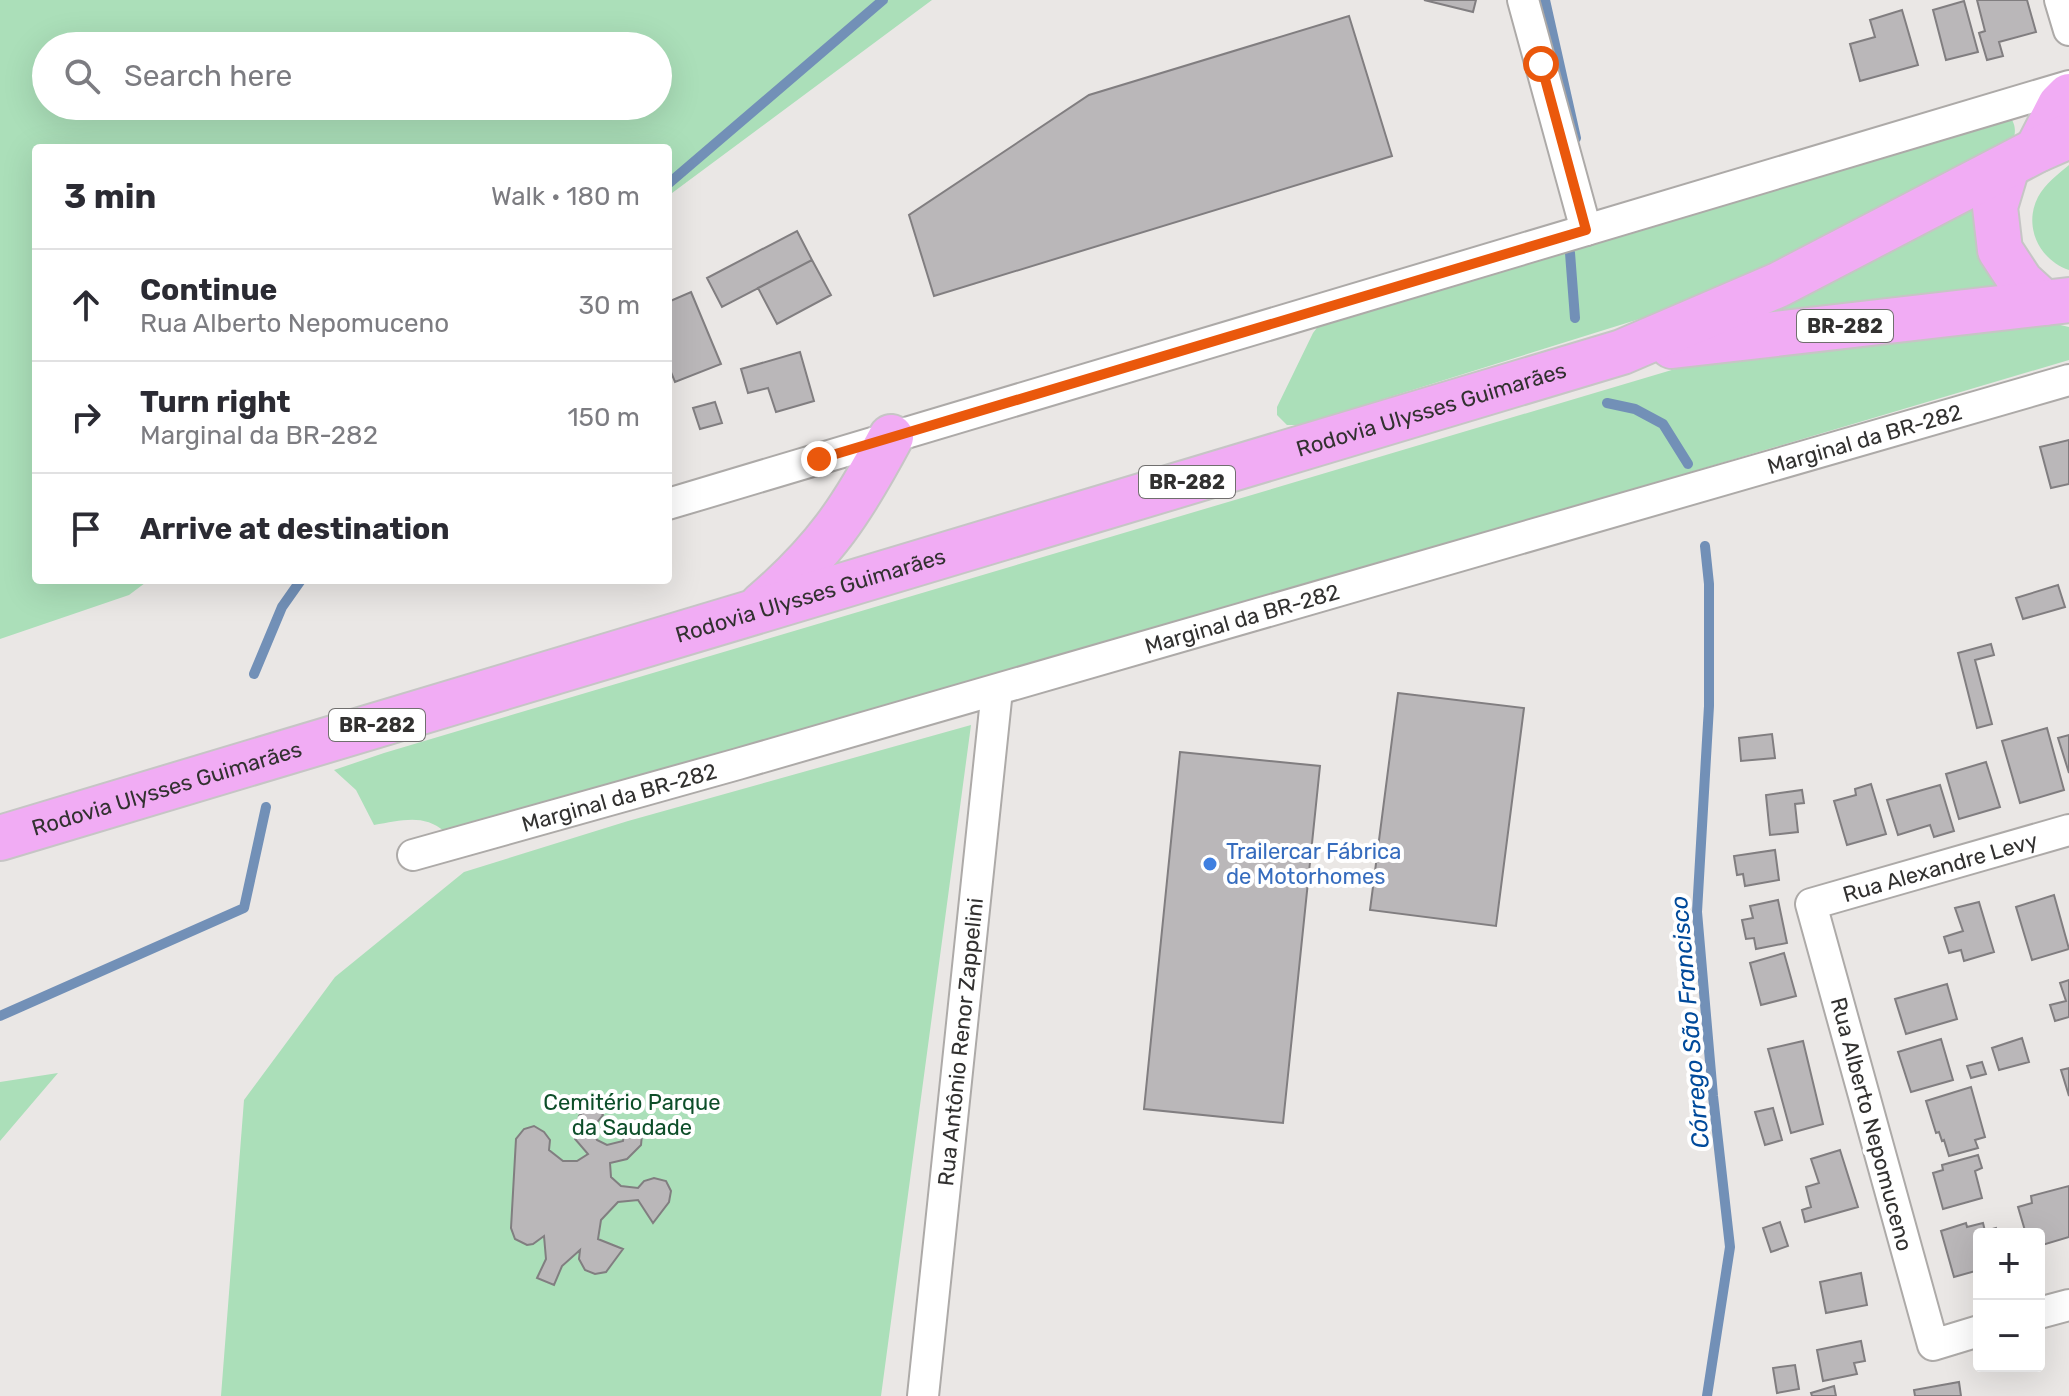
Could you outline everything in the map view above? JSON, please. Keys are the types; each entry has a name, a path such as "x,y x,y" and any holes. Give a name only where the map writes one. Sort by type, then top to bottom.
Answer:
{"highway":[{"path":"2057,302 2021,282 2000,250 1995,207 2038,151 2060,105 2069,96"},
{"name":"Rodovia Ulysses Guimarães","path":"0,838 1622,352 1778,285 2038,151"},
{"name":"Rodovia Ulysses Guimarães","path":"1622,352 2057,302"},
{"path":"753,613 798,574 831,538 859,498 891,437"}],"street":[{"path":"1523,0 1586,230"},
{"path":"2060,0 2069,30"},
{"path":"672,503 2069,86"},
{"name":"Marginal da BR-282","path":"413,855 997,690 2069,380"},
{"name":"Rua Antônio Renor Zappelini","path":"923,1396 997,690"},
{"name":"Rua Alexandre Levy","path":"1811,904 2069,830"},
{"name":"Rua Alberto Nepomuceno","path":"1811,904 1933,1345 1973,1333"},
{"path":"2045,1311 2069,1305"}],"green space":[{"path":"0,0 932,0 672,193 672,144 32,144 32,584 144,584 129,595 0,639"},
{"path":"2009,115 2015,128 2013,142 1758,282 1300,425 1287,425 1277,415 1277,407 1313,333 1322,321"},
{"path":"2069,165 2069,270 2058,265 2042,250 2033,230 2032,219 2041,192"},
{"path":"1981,197 2013,299 1710,335"},
{"path":"2056,324 2069,327 2069,360 445,832 420,820 374,825 356,790 334,770 1702,361"},
{"name":"Cemitério Parque da Saudade","path":"971,725 881,1396 221,1396 244,1100 335,977 464,872 628,821"},
{"path":"58,1073 0,1141 0,1082"}],"building":[{"path":"1424,0 1476,0 1473,12"},
{"path":"1977,0 2027,0 2036,32 1999,42 2003,56 1987,60 1979,33 1985,31"},
{"path":"1964,1 1978,52 1946,60 1933,10"},
{"path":"1902,10 1918,65 1860,81 1850,44 1875,37 1870,20"},
{"path":"1349,16 1392,156 934,296 909,215 1089,95"},
{"path":"797,231 812,260 722,307 707,278"},
{"path":"812,260 831,295 777,324 758,288"},
{"path":"691,292 721,364 675,382 672,375 672,300"},
{"path":"800,352 814,401 776,412 768,388 748,393 741,369"},
{"path":"715,402 722,423 700,429 693,408"},
{"path":"2069,440 2069,484 2051,488 2040,447"},
{"path":"2058,585 2065,607 2023,619 2016,598"},
{"path":"1991,644 1994,655 1975,660 1992,724 1977,728 1958,653"},
{"path":"1398,693 1524,708 1496,926 1370,910"},
{"path":"2047,728 2064,790 2020,803 2002,741"},
{"path":"1772,734 1775,758 1741,761 1739,738"},
{"path":"2069,735 2069,773 2058,738"},
{"path":"1180,752 1320,766 1283,1123 1144,1109"},
{"path":"1986,762 2000,807 1959,819 1946,774"},
{"path":"1871,784 1886,834 1847,845 1834,801 1856,795 1855,789"},
{"path":"1940,785 1954,831 1934,837 1930,825 1898,835 1887,800"},
{"path":"1802,790 1804,803 1795,804 1798,832 1770,835 1766,795"},
{"path":"1775,850 1779,880 1745,886 1743,874 1737,875 1734,856"},
{"path":"2054,895 2069,949 2032,960 2016,907"},
{"path":"1778,900 1787,943 1756,949 1754,938 1746,939 1742,920 1753,918 1750,906"},
{"path":"1979,902 1994,952 1964,961 1961,950 1949,953 1944,937 1963,931 1955,908"},
{"path":"1784,953 1796,996 1761,1005 1750,963"},
{"path":"2069,980 2069,1017 2055,1021 2050,1005 2066,1001 2060,983"},
{"path":"1947,984 1957,1019 1906,1034 1895,999"},
{"path":"2022,1038 2029,1062 1999,1070 1992,1048"},
{"path":"1941,1039 1953,1080 1911,1092 1898,1052"},
{"path":"1803,1041 1823,1124 1791,1133 1768,1049"},
{"path":"1982,1062 1986,1074 1971,1078 1967,1066"},
{"path":"2069,1068 2069,1096 2061,1070"},
{"path":"1971,1087 1985,1137 1975,1140 1978,1148 1949,1156 1944,1140 1939,1132 1936,1133 1926,1101"},
{"path":"593,1101 603,1115 594,1132 597,1140 607,1145 623,1141 625,1125 643,1124 641,1145 627,1159 610,1163 611,1177 621,1186 638,1188 644,1181 654,1178 666,1181 671,1191 669,1202 653,1223 638,1200 618,1202 601,1220 598,1239 623,1249 606,1272 595,1274 585,1270 579,1259 580,1250 562,1266 554,1285 537,1278 546,1259 544,1236 527,1245 515,1239 511,1228 516,1139 524,1129 534,1126 550,1140 549,1150 563,1161 577,1161 588,1154 575,1139 579,1116"},
{"path":"1773,1108 1782,1140 1765,1145 1755,1112"},
{"path":"1840,1150 1858,1207 1805,1222 1802,1210 1811,1207 1806,1187 1819,1183 1811,1159"},
{"path":"1978,1155 1982,1168 1975,1171 1982,1198 1943,1209 1933,1173 1943,1170 1942,1165"},
{"path":"2069,1186 2069,1237 2045,1244 2045,1228 2024,1228 2018,1207 2032,1203 2031,1196"},
{"path":"1780,1222 1788,1246 1771,1252 1763,1228"},
{"path":"1966,1223 1967,1227 1983,1223 1984,1228 1973,1228 1973,1272 1954,1277 1941,1231"},
{"path":"1861,1273 1867,1305 1826,1313 1820,1282"},
{"path":"1861,1341 1865,1361 1854,1363 1857,1374 1823,1381 1817,1350"},
{"path":"1795,1365 1799,1389 1777,1393 1773,1368"},
{"path":"1959,1382 1961,1396 1915,1396 1914,1390"},
{"path":"1834,1386 1836,1396 1812,1396 1811,1393"}],"waterway":[{"path":"672,181 883,0"},
{"name":"Córrego São Francisco","path":"1545,0 1576,138"},
{"name":"Córrego São Francisco","path":"1570,253 1575,318"},
{"name":"Córrego São Francisco","path":"1607,403 1635,409 1663,424 1688,464"},
{"name":"Córrego São Francisco","path":"1705,546 1709,584 1709,706 1697,912 1730,1247 1707,1396"},
{"path":"254,674 282,607 298,584"},
{"path":"0,1016 244,908 266,807"}],"place":[{"name":"Trailercar Fábrica de Motorhomes","path":"1210,864"}],"route":[{"path":"819,459 1586,230 1541,64"}]}
